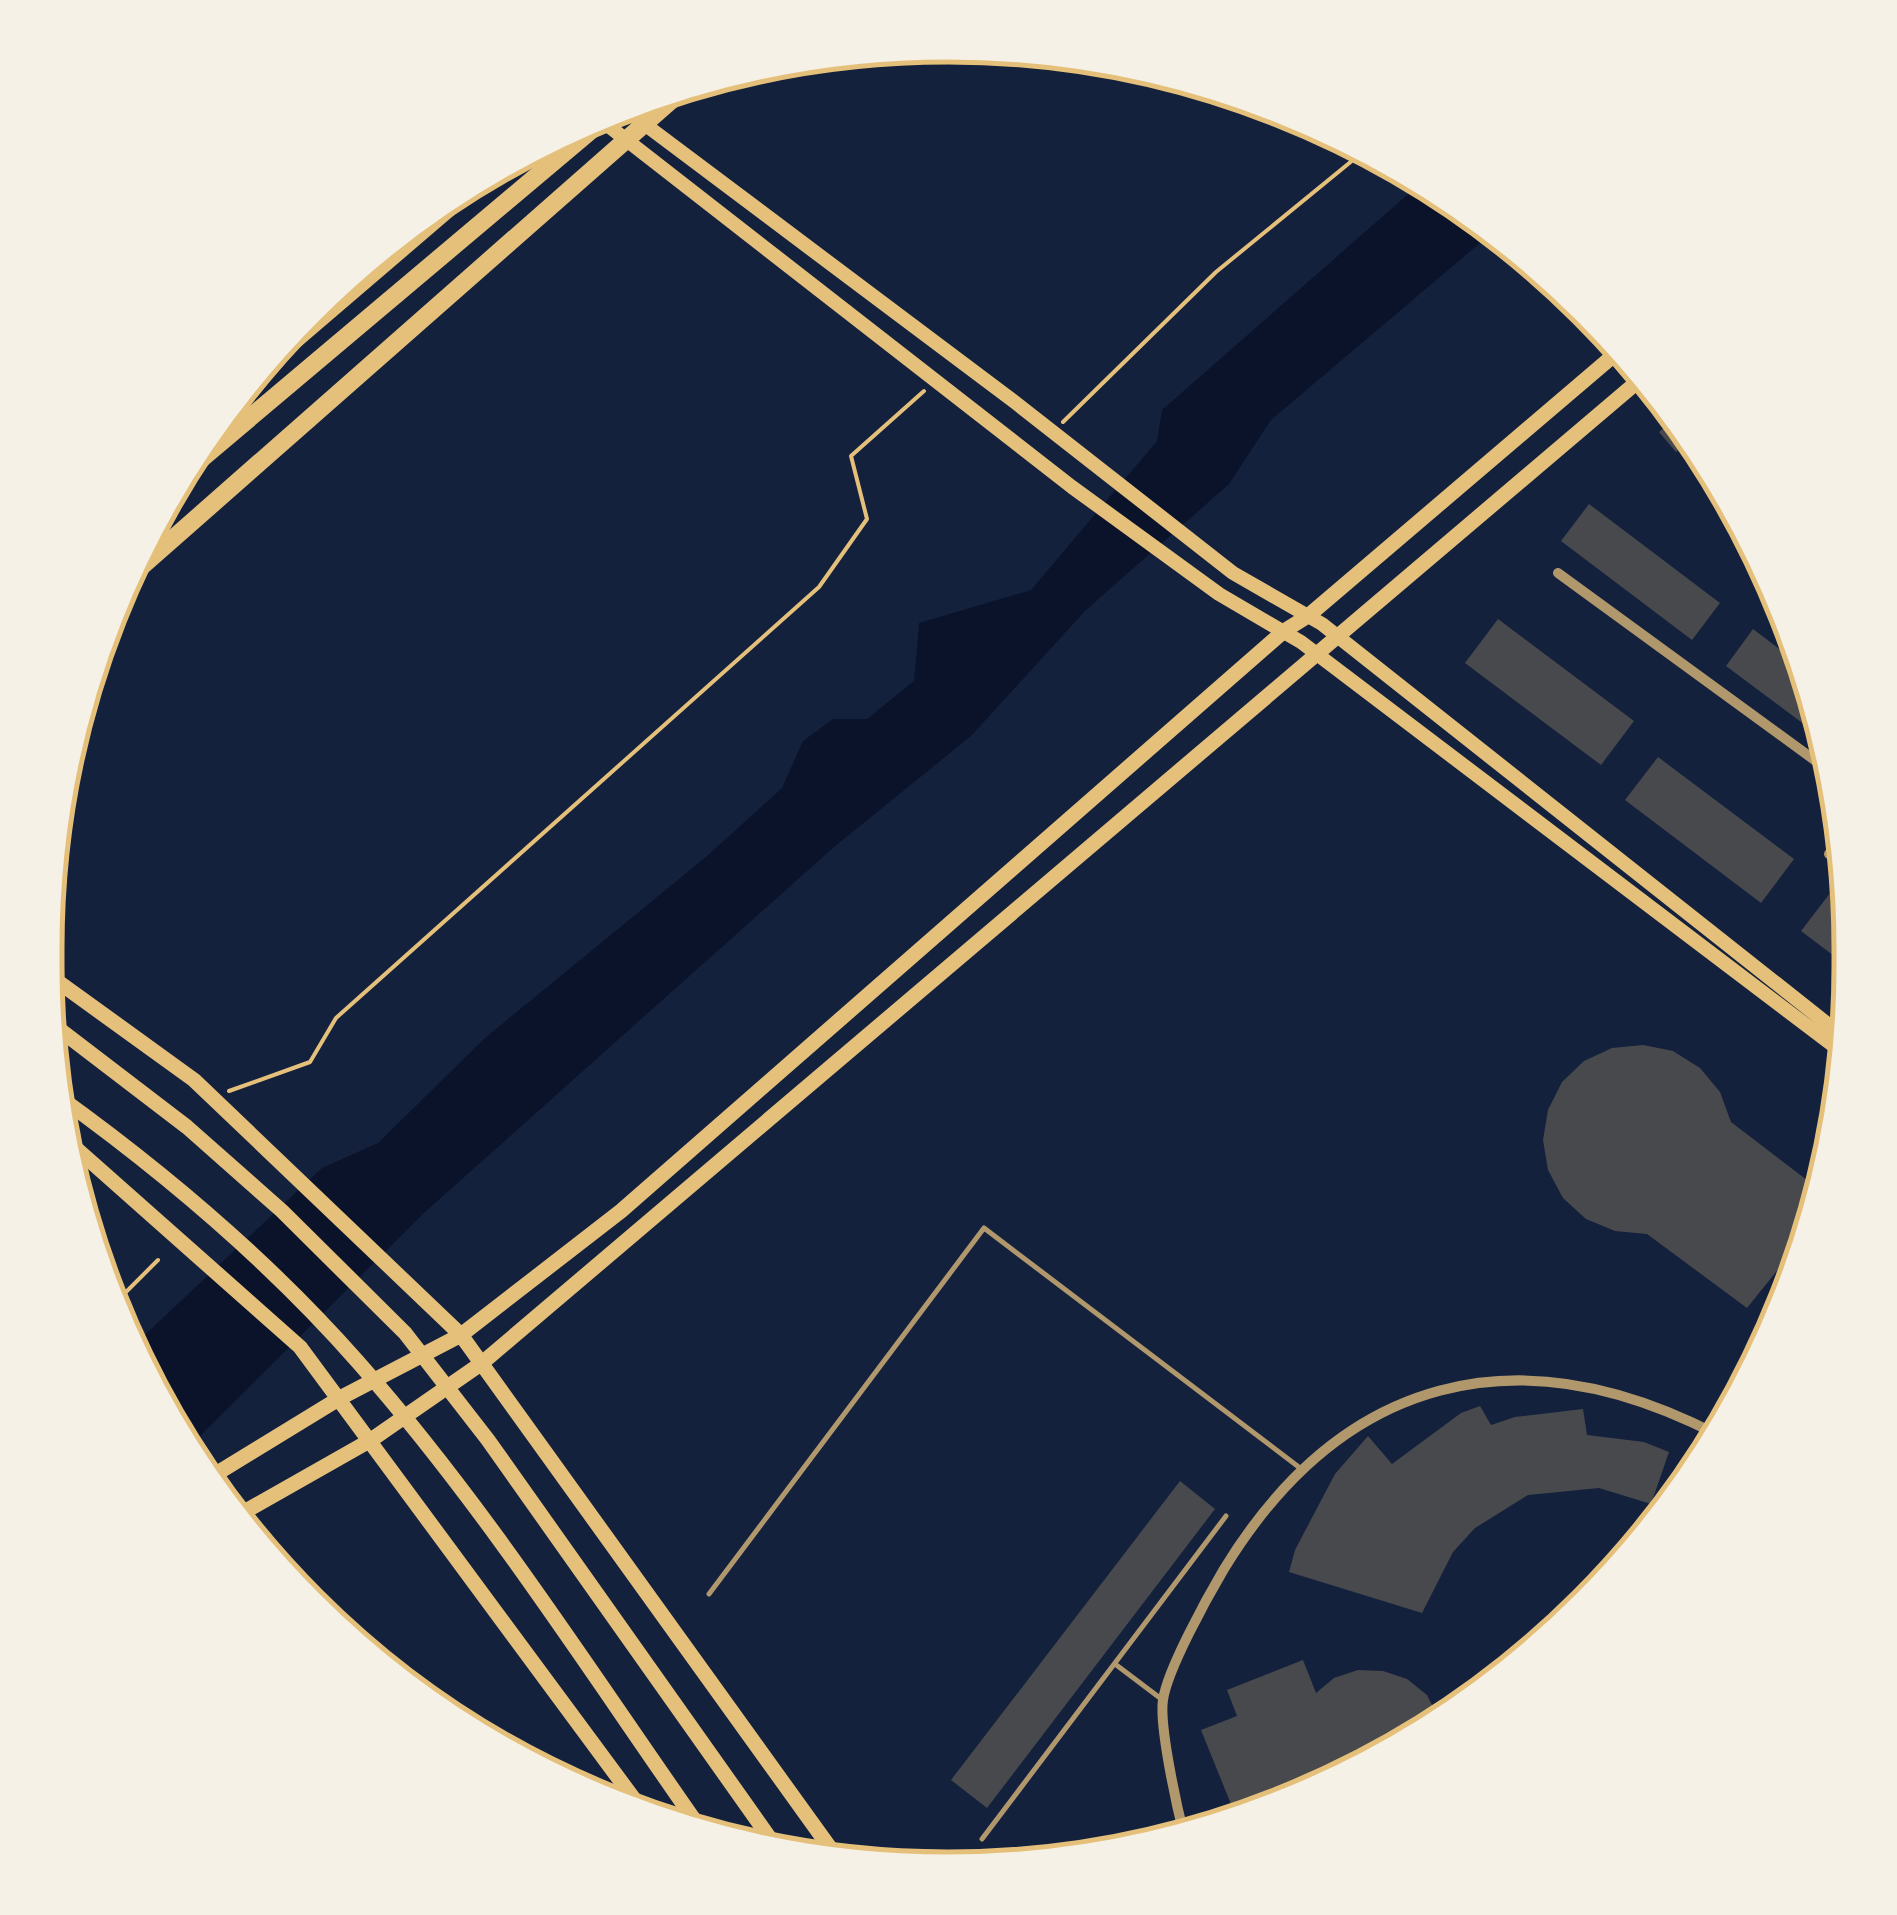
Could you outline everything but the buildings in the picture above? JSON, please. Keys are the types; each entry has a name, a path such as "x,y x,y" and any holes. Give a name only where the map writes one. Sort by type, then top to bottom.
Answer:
{"highway":[{"path":"156,554 658,112"},
{"path":"224,440 570,148"}],"main road":[{"path":"638,119 1233,573 1308,616 1337,638 1833,1027"},
{"path":"614,128 1072,487 1219,594 1315,652 1831,1044"},
{"path":"221,1471 340,1398 460,1334 621,1211 1284,632 1308,616 1610,359"},
{"path":"248,1509 371,1440 482,1363 1633,386"},
{"path":"63,985 213,1098 460,1334 827,1844"},
{"path":"65,1035 214,1151 282,1211 406,1334 511,1471 766,1833"},
{"path":"75,1110 215,1222 356,1360 448,1472 689,1813"},
{"path":"84,1155 300,1347 629,1792"}],"street":[{"path":"1558,573 1813,758"},
{"path":"1182,1821 1163,1700 1202,1605 1246,1532 1300,1468 1360,1421 1424,1394 1498,1381 1590,1384 1704,1429"}],"lane":[{"path":"709,1594 984,1228 1300,1468"},
{"path":"982,1839 1226,1516"},
{"path":"1115,1664 1163,1700"}],"path":[{"path":"1054,433 1216,272 1352,160"},
{"path":"213,1098 310,1062 336,1018 820,587 867,519 851,456 934,381"},
{"path":"125,1293 158,1260"}],"water":[{"path":"1410,192 1482,242 1271,420 1229,484 1085,611 971,736 834,847 425,1212 198,1438 144,1336 322,1168 378,1143 485,1038 707,856 782,788 803,741 833,719 867,719 914,681 919,623 1031,590 1157,441 1162,410"}]}
